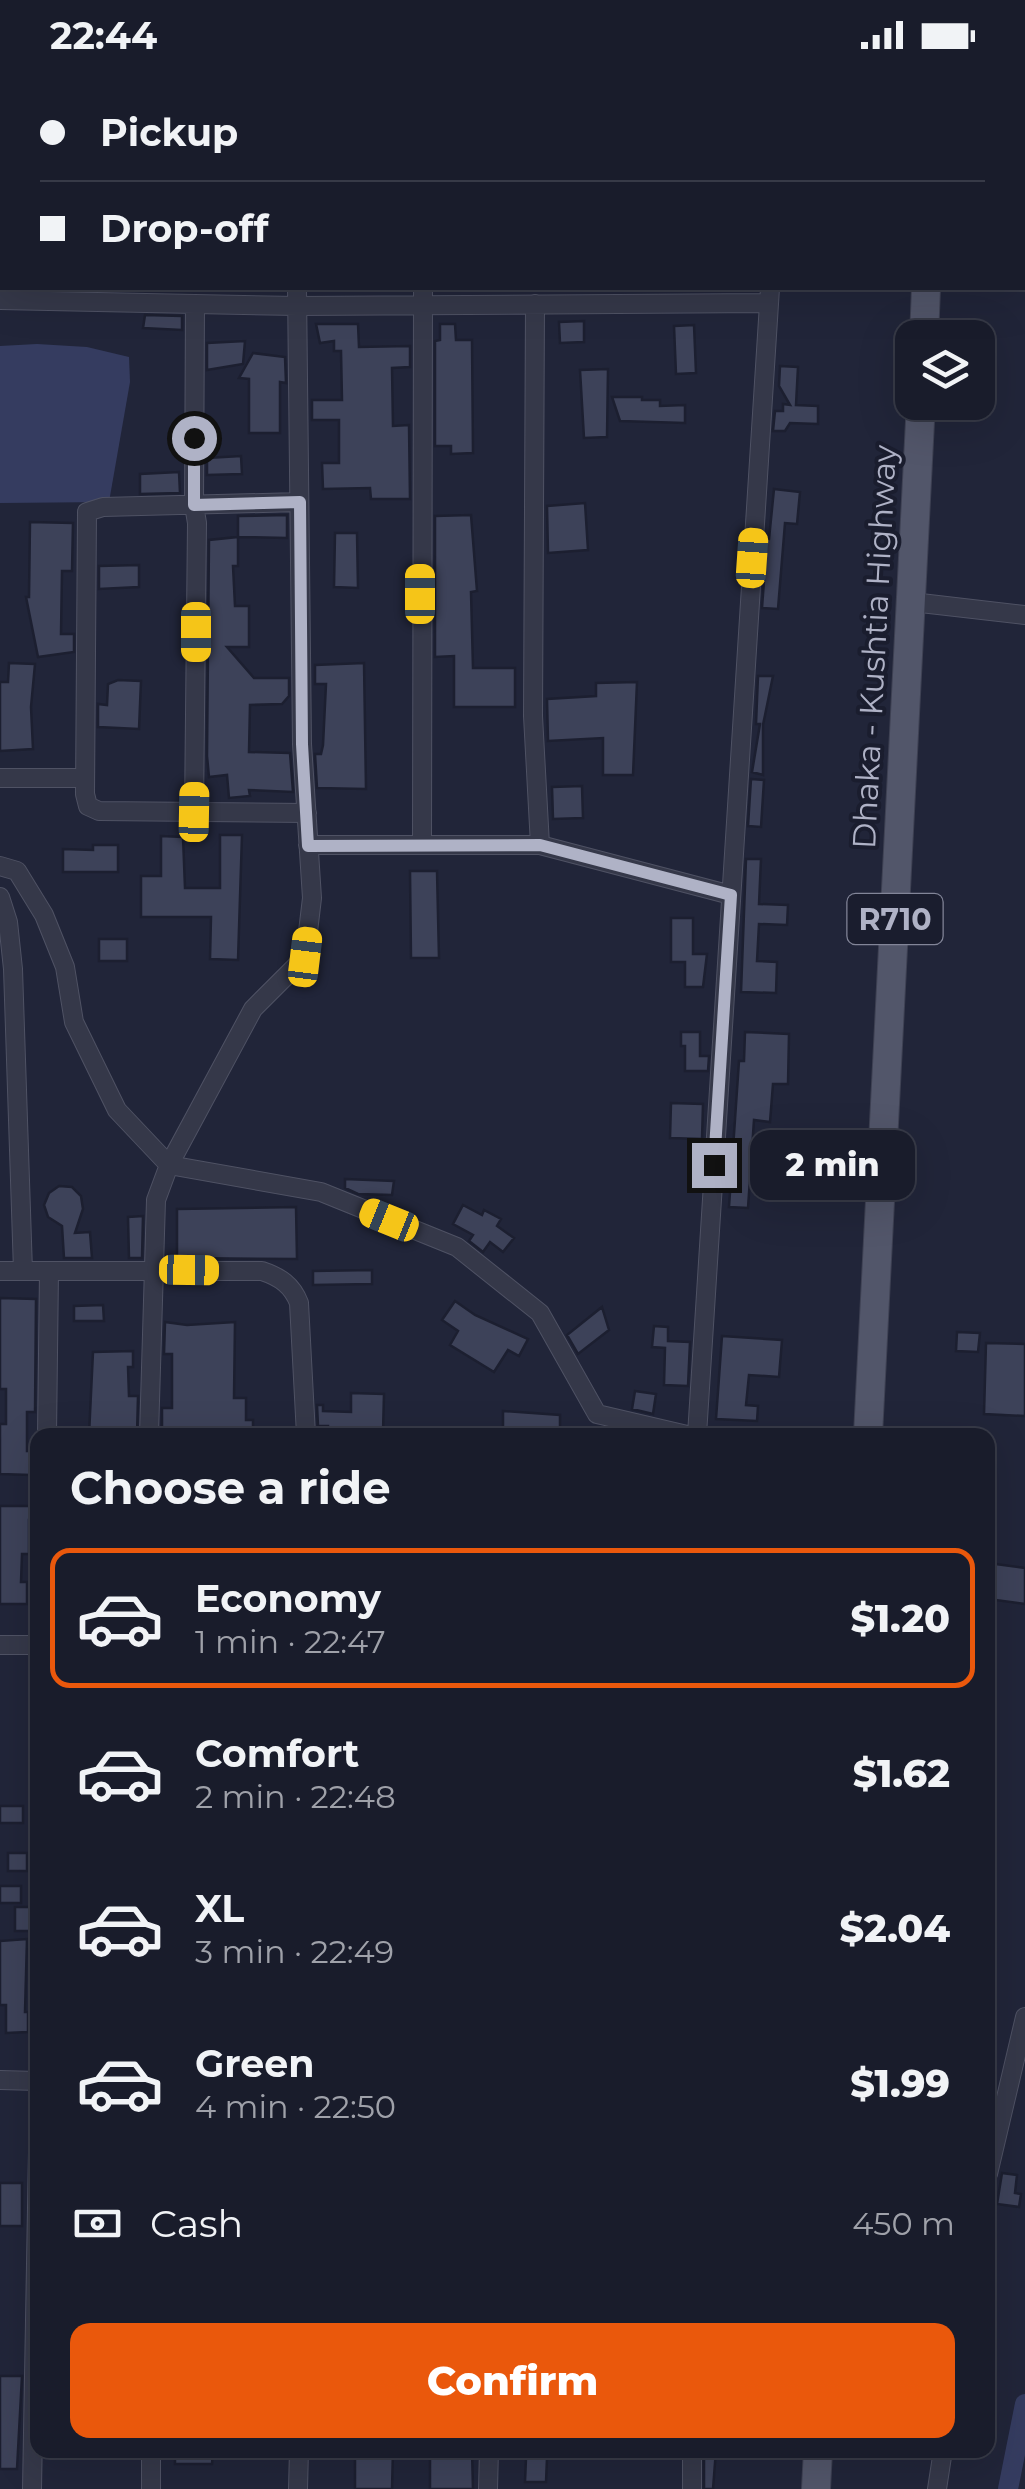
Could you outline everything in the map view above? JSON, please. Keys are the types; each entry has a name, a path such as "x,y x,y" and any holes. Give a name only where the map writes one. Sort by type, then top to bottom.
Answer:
{"main road":[{"path":"925,320 926,290"},
{"name":"Dhaka - Kushtia Highway","path":"868,1428 920,420"},
{"path":"816,2489 818,2458"}],"street":[{"path":"0,300 195,304 297,297 423,296 534,304 769,295 697,1428"},
{"path":"422,846 423,296"},
{"path":"149,1428 154,1217 169,1166 253,1009 305,957 312,898 302,744 297,297"},
{"path":"194,812 195,304"},
{"path":"534,304 533,716 540,845"},
{"path":"300,502 103,507 87,512 85,778 88,806 99,811 307,813"},
{"path":"912,602 1025,615"},
{"path":"0,778 85,778"},
{"path":"308,846 540,845 731,895"},
{"path":"0,866 17,871 44,915 65,967 74,1022 117,1110 169,1166 320,1192 457,1247 540,1313 596,1414 657,1428"},
{"path":"0,898 8,922 13,969 23,1271"},
{"path":"0,1271 262,1271 286,1282 299,1302 306,1428"},
{"path":"47,1428 49,1271"},
{"path":"0,1645 30,1646"},
{"path":"995,2144 1025,2016"},
{"path":"0,2080 30,2081"},
{"path":"32,2489 33,2458"},
{"path":"151,2458 151,2489"},
{"path":"298,2489 300,2458"},
{"path":"488,2489 489,2458"},
{"path":"692,2458 692,2489"},
{"path":"937,2489 941,2458"}],"water":[{"path":"0,346 87,347 129,357 130,382 109,502 0,503"}],"building":[{"path":"145,315 182,316 182,330 143,328"},
{"path":"584,321 584,342 560,343 559,322"},
{"path":"316,324 358,324 359,347 410,346 410,367 392,368 393,426 409,425 410,499 371,499 370,488 323,489 322,463 339,463 339,420 312,420 312,400 342,400 341,351 334,351 334,341 320,343"},
{"path":"440,324 455,324 456,340 472,340 473,453 451,454 451,446 435,446 435,341 440,340"},
{"path":"694,325 696,373 676,374 674,326"},
{"path":"245,341 243,364 207,370 207,343"},
{"path":"253,353 285,357 286,383 280,382 280,433 249,433 249,379 239,378"},
{"path":"780,366 798,367 796,405 818,406 818,424 790,423 785,431 773,431 775,411 783,411 783,404 790,405 779,386"},
{"path":"608,369 607,437 584,438 580,370"},
{"path":"612,397 660,400 660,406 685,405 685,423 620,421"},
{"path":"241,456 242,474 207,475 207,458"},
{"path":"179,472 180,493 140,494 140,474"},
{"path":"774,489 800,492 797,524 785,523 778,609 762,608"},
{"path":"585,503 588,550 548,553 547,506"},
{"path":"287,515 287,538 238,537 238,516"},
{"path":"471,515 477,591 471,592 473,668 515,668 515,707 454,707 454,656 435,657 435,516"},
{"path":"30,522 73,523 72,571 62,571 61,634 74,634 74,652 38,657 26,597"},
{"path":"335,533 357,533 358,588 334,587"},
{"path":"238,537 238,566 233,566 235,606 249,606 249,647 227,647 254,678 289,678 289,696 282,704 250,705 249,752 290,753 293,792 249,790 250,796 229,798 227,775 209,777 207,756 209,540"},
{"path":"139,565 139,587 99,589 99,566"},
{"path":"9,663 35,664 33,749 0,751 0,682 8,682"},
{"path":"364,663 366,789 317,788 315,754 321,754 323,745 326,684 315,684 315,665"},
{"path":"758,676 773,676 763,725 763,775 752,772 760,724 756,724"},
{"path":"118,680 141,681 139,729 98,727 98,704 107,705 108,684"},
{"path":"637,682 633,775 603,775 603,738 548,741 547,699 596,696 596,683"},
{"path":"751,779 764,780 761,827 748,826"},
{"path":"582,786 583,818 553,819 552,787"},
{"path":"220,835 242,835 238,960 210,959 211,917 141,917 141,876 161,876 161,836 183,837 185,888 220,888"},
{"path":"93,845 118,845 118,872 63,872 63,849 93,850"},
{"path":"746,859 761,859 759,904 788,905 787,925 759,924 757,961 777,962 776,993 741,992"},
{"path":"410,871 437,871 439,958 411,958"},
{"path":"671,918 693,918 693,954 707,954 703,987 685,987 685,962 671,962"},
{"path":"99,939 127,939 127,961 99,961"},
{"path":"681,1032 700,1032 700,1056 709,1056 708,1071 685,1071"},
{"path":"745,1032 789,1034 788,1084 773,1084 770,1122 754,1120 748,1208 729,1207 739,1061 744,1061"},
{"path":"671,1103 703,1104 702,1139 670,1138"},
{"path":"345,1179 394,1181 392,1195 358,1194 345,1188"},
{"path":"59,1186 72,1187 81,1196 83,1209 75,1233 90,1232 92,1258 64,1258 62,1226 48,1217 44,1205 49,1193"},
{"path":"463,1205 501,1219 497,1226 514,1238 503,1252 490,1242 483,1252 469,1241 473,1235 453,1224"},
{"path":"296,1207 297,1259 177,1258 177,1209"},
{"path":"143,1216 142,1258 129,1258 128,1217"},
{"path":"372,1270 372,1284 313,1285 313,1271"},
{"path":"0,1298 36,1299 35,1412 27,1412 30,1475 0,1474 0,1424 6,1424 6,1389 0,1389"},
{"path":"455,1301 475,1315 528,1339 519,1356 508,1350 494,1372 450,1345 458,1331 442,1320"},
{"path":"103,1305 104,1321 74,1321 74,1306"},
{"path":"602,1307 609,1330 578,1354 567,1335"},
{"path":"165,1322 235,1322 234,1398 246,1398 246,1420 253,1420 253,1428 162,1428 162,1408 172,1408 172,1354 164,1354"},
{"path":"654,1326 668,1327 668,1341 690,1342 688,1386 664,1385 665,1348 652,1347"},
{"path":"957,1332 980,1333 978,1352 956,1351"},
{"path":"722,1336 782,1340 779,1377 749,1375 746,1405 758,1406 757,1421 716,1419"},
{"path":"986,1343 1025,1344 1025,1416 984,1414"},
{"path":"133,1351 133,1367 128,1367 129,1396 138,1396 137,1428 89,1428 93,1352"},
{"path":"635,1391 656,1394 653,1414 632,1409"},
{"path":"351,1393 384,1394 383,1428 318,1426 317,1405 323,1405 323,1411 351,1412"},
{"path":"503,1411 560,1415 560,1428 503,1428"},
{"path":"0,1506 30,1506 29,1554 22,1554 21,1582 27,1582 27,1604 0,1604"},
{"path":"995,1564 1025,1568 1025,1604 995,1600"},
{"path":"0,1806 23,1806 23,1823 0,1823"},
{"path":"8,1853 27,1853 27,1871 8,1871"},
{"path":"0,1886 21,1886 21,1903 0,1903"},
{"path":"15,1907 30,1907 30,1931 15,1931"},
{"path":"27,1939 28,2032 6,2033 6,2005 0,2005 0,1941"},
{"path":"1002,2173 1017,2175 1015,2193 1021,2194 1019,2207 997,2204"},
{"path":"0,2183 22,2183 22,2226 0,2226"},
{"path":"0,2376 22,2376 17,2469 0,2469"},
{"path":"175,2458 212,2458 212,2464 175,2464"},
{"path":"355,2458 393,2458 392,2489 355,2489"},
{"path":"430,2458 472,2458 473,2489 430,2489"},
{"path":"526,2458 547,2458 546,2482 525,2482"},
{"path":"704,2458 715,2458 713,2489 704,2489"}],"waterway":[{"path":"1008,2489 1025,2404"}],"route":[{"path":"194,438 194,505 300,502 302,744 308,846 540,845 731,895 714,1165"}]}
